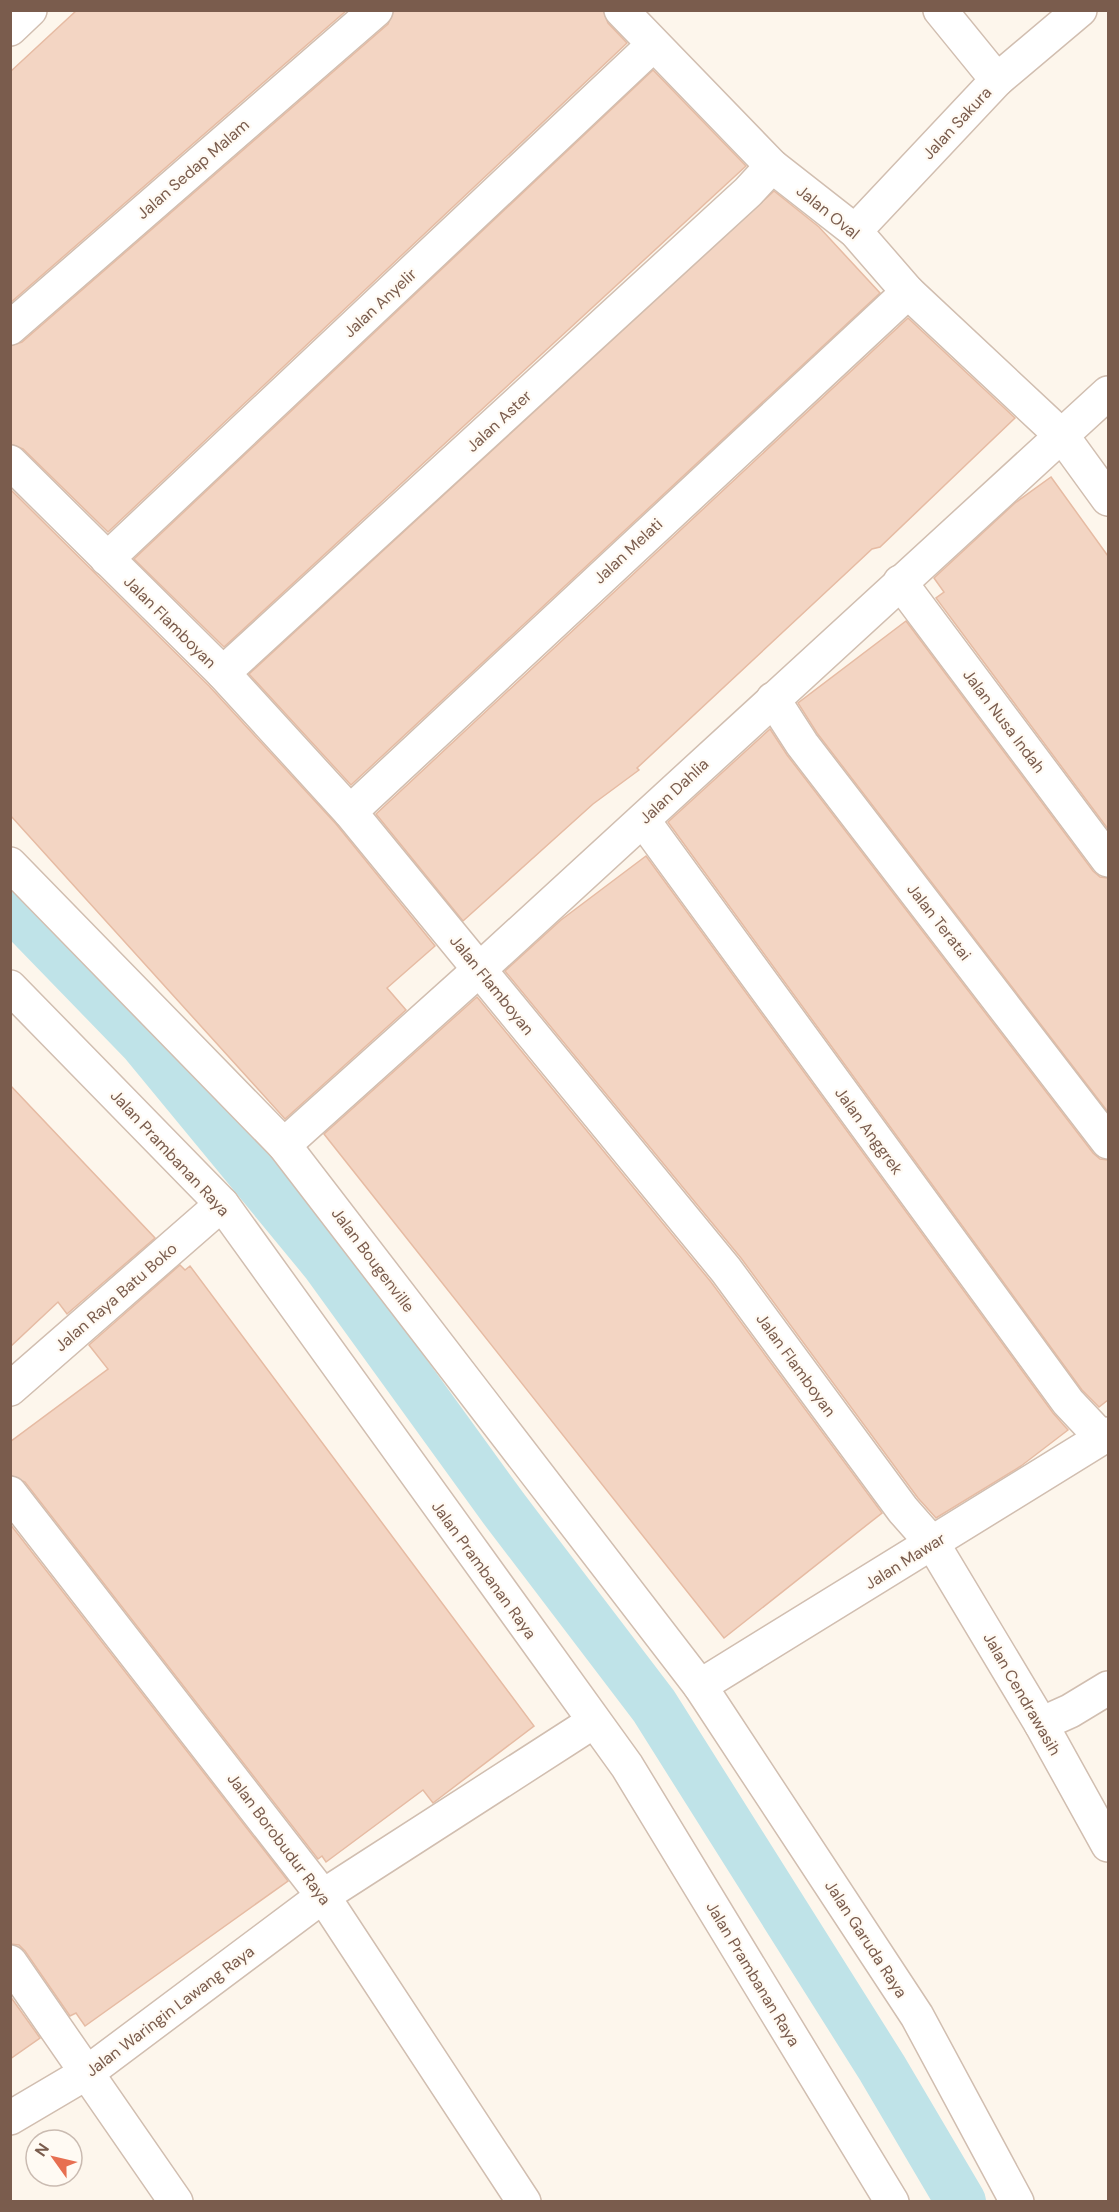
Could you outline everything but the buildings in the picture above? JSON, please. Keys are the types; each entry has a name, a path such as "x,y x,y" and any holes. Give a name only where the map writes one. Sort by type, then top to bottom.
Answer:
{"street":[{"path":"10,29 30,10"},
{"name":"Jalan Sedap Malam","path":"10,328 376,10"},
{"name":"Jalan Oval","path":"621,10 652,46 772,166 855,231 908,292 1063,437 1108,499"},
{"name":"Jalan Sakura","path":"855,231 997,80 940,10"},
{"path":"997,80 1080,10"},
{"name":"Jalan Anyelir","path":"107,559 652,46"},
{"name":"Jalan Aster","path":"223,674 722,216 772,166"},
{"name":"Jalan Melati","path":"350,812 908,292"},
{"name":"Jalan Dahlia","path":"284,1145 480,969 900,582 1063,437 1108,393"},
{"name":"Jalan Flamboyan","path":"10,462 223,674 350,812 726,1270 903,1510 933,1544"},
{"name":"Jalan Nusa Indah","path":"900,582 1108,860"},
{"name":"Jalan Teratai","path":"773,699 802,744 1108,1142"},
{"name":"Jalan Anggrek","path":"643,820 1068,1402 1105,1436"},
{"name":"Jalan Bougenville","path":"10,864 284,1145 700,1686"},
{"name":"Jalan Prambanan Raya","path":"10,987 222,1204 593,1722 627,1766 892,2202"},
{"name":"Jalan Raya Batu Boko","path":"10,1389 222,1204"},
{"name":"Jalan Mawar","path":"700,1686 1105,1436"},
{"name":"Jalan Borobudur Raya","path":"10,1493 323,1896 524,2202"},
{"name":"Jalan Cendrawasih","path":"933,1544 1041,1724 1108,1845"},
{"name":"Jalan Garuda Raya","path":"700,1686 917,2016 1017,2202"},
{"path":"1041,1724 1070,1711 1108,1688"},
{"name":"Jalan Waringin Lawang Raya","path":"10,2118 88,2072 323,1896 593,1722"},
{"path":"10,1962 176,2202"}],"waterway":[{"path":"10,904 144,1042 326,1263 504,1509 654,1706 882,2068 961,2202"}]}
